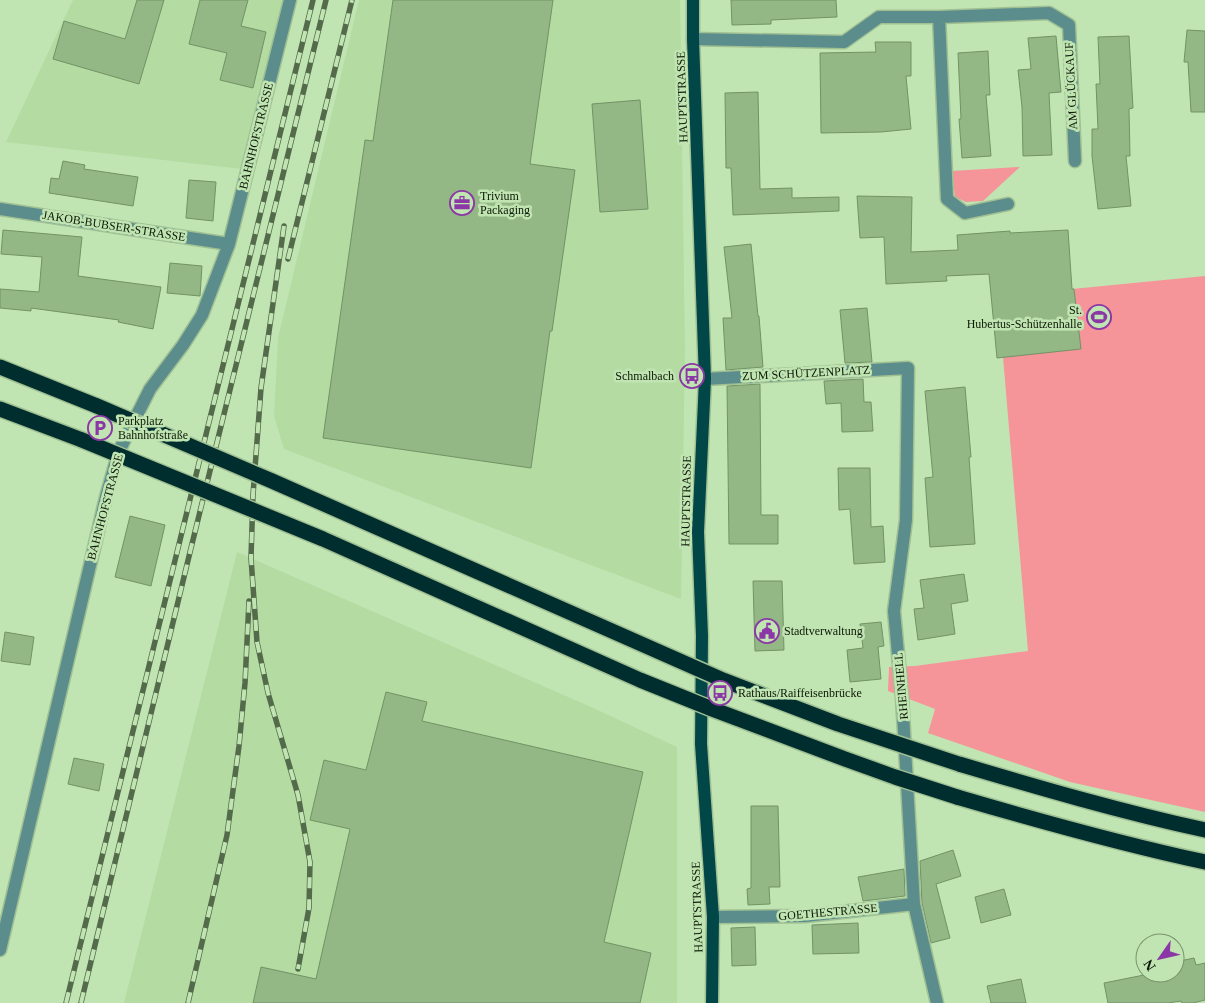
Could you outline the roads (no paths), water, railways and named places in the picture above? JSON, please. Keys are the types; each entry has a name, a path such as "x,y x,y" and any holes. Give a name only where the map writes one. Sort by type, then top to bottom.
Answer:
{"highway":[{"path":"0,367 97,406 272,481 732,684 838,724 959,764 1125,812 1205,830"},
{"path":"0,408 323,539 640,680 721,713 895,777 957,797 1154,851 1205,862"}],"main road":[{"name":"HAUPTSTRASSE","path":"693,0 705,379 698,532 702,636 700,744 712,917 712,1003"}],"street":[{"name":"BAHNHOFSTRASSE","path":"0,950 106,497 119,451 150,389 183,345 202,315 228,244 290,0"},
{"name":"AM GLÜCKAUF","path":"693,39 844,42 880,17 1049,13 1069,25 1075,161"},
{"path":"938,17 947,199 965,212 1008,204"},
{"name":"JAKOB-BUBSER-STRASSE","path":"0,209 228,244"},
{"name":"ZUM SCHÜTZENPLATZ","path":"705,379 908,368"},
{"name":"RHEINHELL","path":"908,368 906,520 894,611 902,697 914,904 937,1003"},
{"name":"GOETHESTRASSE","path":"712,917 806,916 914,904"}],"railway":[{"path":"66,1003 313,0"},
{"path":"81,1003 326,0"},
{"path":"288,259 352,0"},
{"path":"284,226 261,388 253,495 251,558 257,642 268,693 298,795 310,862 309,908 298,969"},
{"path":"188,1003 227,835 245,683 249,601"}],"place":[{"name":"Trivium Packaging","path":"462,203"},
{"name":"St. Hubertus-Schützenhalle","path":"1099,317"},
{"name":"Schmalbach","path":"692,376"},
{"name":"Parkplatz Bahnhofstraße","path":"100,428"},
{"name":"Stadtverwaltung","path":"767,631"},
{"name":"Rathaus/Raiffeisenbrücke","path":"720,693"}]}
